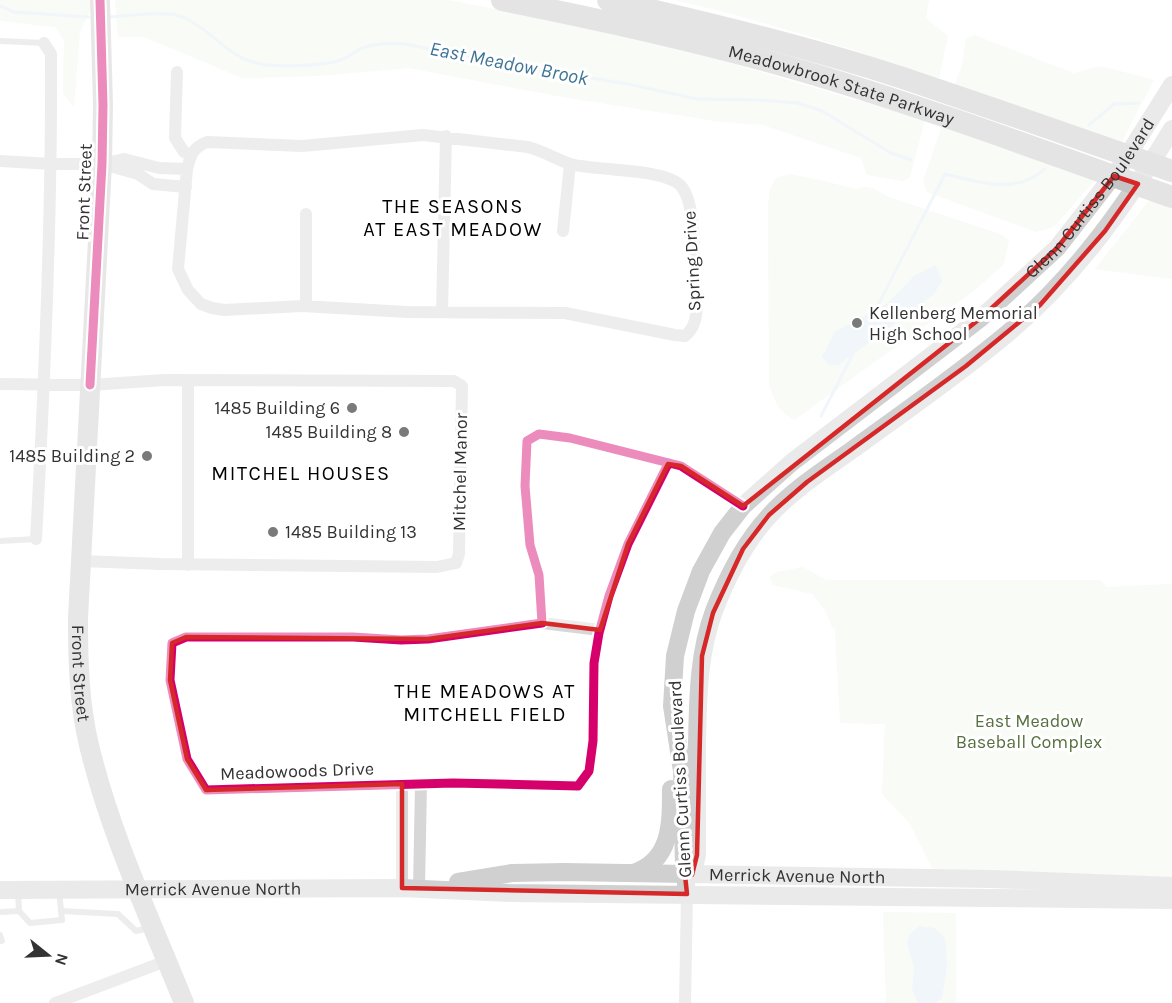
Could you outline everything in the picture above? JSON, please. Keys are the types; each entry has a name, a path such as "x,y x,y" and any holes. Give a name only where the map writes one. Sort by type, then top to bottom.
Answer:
{"highway":[{"name":"Meadowbrook State Parkway","path":"502,0 689,41 813,74 914,106 1172,196"},
{"name":"Meadowbrook State Parkway","path":"608,0 710,23 905,79 1172,171"}],"main road":[{"name":"Front Street","path":"100,0 102,164 81,561 78,650 82,699 88,744 104,801 184,1003"},
{"name":"Glenn Curtiss Boulevard","path":"687,894 689,875 682,771 672,706 675,657 686,611 701,571 722,533 743,506 791,464 982,317 1057,248 1078,224 1136,145 1172,85"},
{"name":"Glenn Curtiss Boulevard","path":"689,875 697,855 698,694 702,656 713,614 743,549 769,515 807,482 966,366 1040,304 1105,231 1134,191 1172,129"},
{"path":"631,874 649,865 660,855 670,828 672,706"},
{"name":"Merrick Avenue North","path":"416,888 512,873 989,879 1172,886"},
{"name":"Merrick Avenue North","path":"9,890 416,888 509,893 1172,900"}],"street":[{"name":"Front Street","path":"36,539 52,164 51,54 44,43"},
{"path":"177,72 175,138 184,152 191,155"},
{"name":"Spring Drive","path":"423,135 446,136 528,147 541,150 570,164 667,177 681,186 690,204 697,302 696,321 690,332 685,336 675,335 565,313 442,312 306,306 224,310 201,304 188,291 178,269 187,169 191,155 197,146 207,142 302,146 423,135"},
{"path":"442,312 446,136"},
{"path":"0,161 102,164 124,159 159,168 187,169"},
{"path":"102,164 138,174 153,184 186,187"},
{"path":"563,231 570,164"},
{"path":"306,214 306,306"},
{"path":"188,380 188,564"},
{"name":"Mitchel Manor","path":"0,384 90,385 188,380 454,381 462,386 459,554 456,563 437,567 81,561"},
{"path":"542,623 538,575 530,545 525,486 527,441 539,434 570,438 681,466 743,506"},
{"name":"Meadowoods Drive","path":"600,630 542,623 428,639 401,640 353,636 186,637 172,643 170,680 187,759 206,790 402,784 578,786 589,771 593,741 594,663 609,596 628,544 668,464"},
{"path":"402,784 416,888"},
{"path":"416,888 421,784"},
{"path":"685,1003 687,894"},
{"path":"55,1003 166,961"}],"lane":[{"path":"0,41 44,43"},
{"path":"0,541 36,539"},
{"path":"9,890 19,911 30,923 62,920 59,890"},
{"path":"2,912 19,911"},
{"path":"61,911 118,915 136,931 153,927"},
{"path":"0,935 0,941"}],"highlighted area":[{"path":"1114,176 1138,184 1105,231 1040,305 966,366 807,482 769,515 743,549 713,613 702,656 697,855 692,875 685,875 687,894 402,888 402,784 206,790 187,759 170,680 172,643 186,637 428,639 542,623 600,630 628,544 668,464 681,466 743,506 982,317 1057,248"}],"green space":[{"path":"0,0 90,0 91,8 80,32 74,107 63,93 64,41 55,27 0,21"},
{"path":"115,0 448,0 588,27 709,57 925,120 910,177 903,181 867,175 861,158 763,125 715,121 562,97 408,68 319,76 242,78 144,37 118,37"},
{"path":"675,0 929,0 926,18 948,36 939,78 775,26"},
{"path":"974,35 1074,73 1101,66 1154,80 1121,143 954,87 962,65 966,39"},
{"path":"942,125 1094,181 1054,227 1036,232 927,192 923,181"},
{"name":"Kellenberg Memorial High School","path":"790,174 855,189 873,188 889,197 1000,234 1009,240 1004,264 975,290 794,420 775,401 769,385 768,205 770,190 776,178"},
{"path":"1150,199 1172,206 1172,279 1095,269"},
{"name":"East Meadow Baseball Complex","path":"803,567 826,580 1100,580 1107,587 1172,584 1172,877 934,872 910,824 882,794 885,724 840,723 835,630 825,610 812,594 773,585 770,577 776,572"},
{"path":"883,912 956,913 956,1003 886,1003"}],"shaded area":[{"path":"935,265 942,281 933,295 838,365 829,365 822,357 835,332 888,303 914,276"},
{"path":"920,926 934,928 945,938 947,966 942,998 935,1003 918,1003 912,989 914,967 907,943 910,934"}],"waterway":[{"name":"East Meadow Brook","path":"0,6 14,12 89,17"},
{"name":"East Meadow Brook","path":"109,17 157,14 183,17 239,56 268,65 324,64 343,59 360,49 371,46 405,44 628,84 697,99 798,103 822,111 891,153 911,160"},
{"path":"1089,125 1114,104 1139,103"},
{"path":"874,313 945,174 984,183 1010,184 1034,177 1045,169"},
{"path":"821,416 855,350"}],"cycle path":[{"path":"90,385 102,164 100,0"},
{"path":"668,464 628,544 609,596 594,663 593,741 589,771 578,786 453,783 206,790 187,759 170,680 172,643 186,637 428,639 542,623 539,575 530,545 525,486 527,441 539,434 570,438 681,466 743,506"}],"place":[{"name":"Kellenberg Memorial High School","path":"857,323"},
{"name":"1485 Building 6","path":"352,408"},
{"name":"1485 Building 8","path":"404,432"},
{"name":"1485 Building 2","path":"147,456"},
{"name":"1485 Building 13","path":"273,532"}],"district":[{"name":"THE SEASONS AT EAST MEADOW","path":"453,218"},
{"name":"MITCHEL HOUSES","path":"301,473"},
{"name":"THE MEADOWS AT MITCHELL FIELD","path":"485,702"}]}
